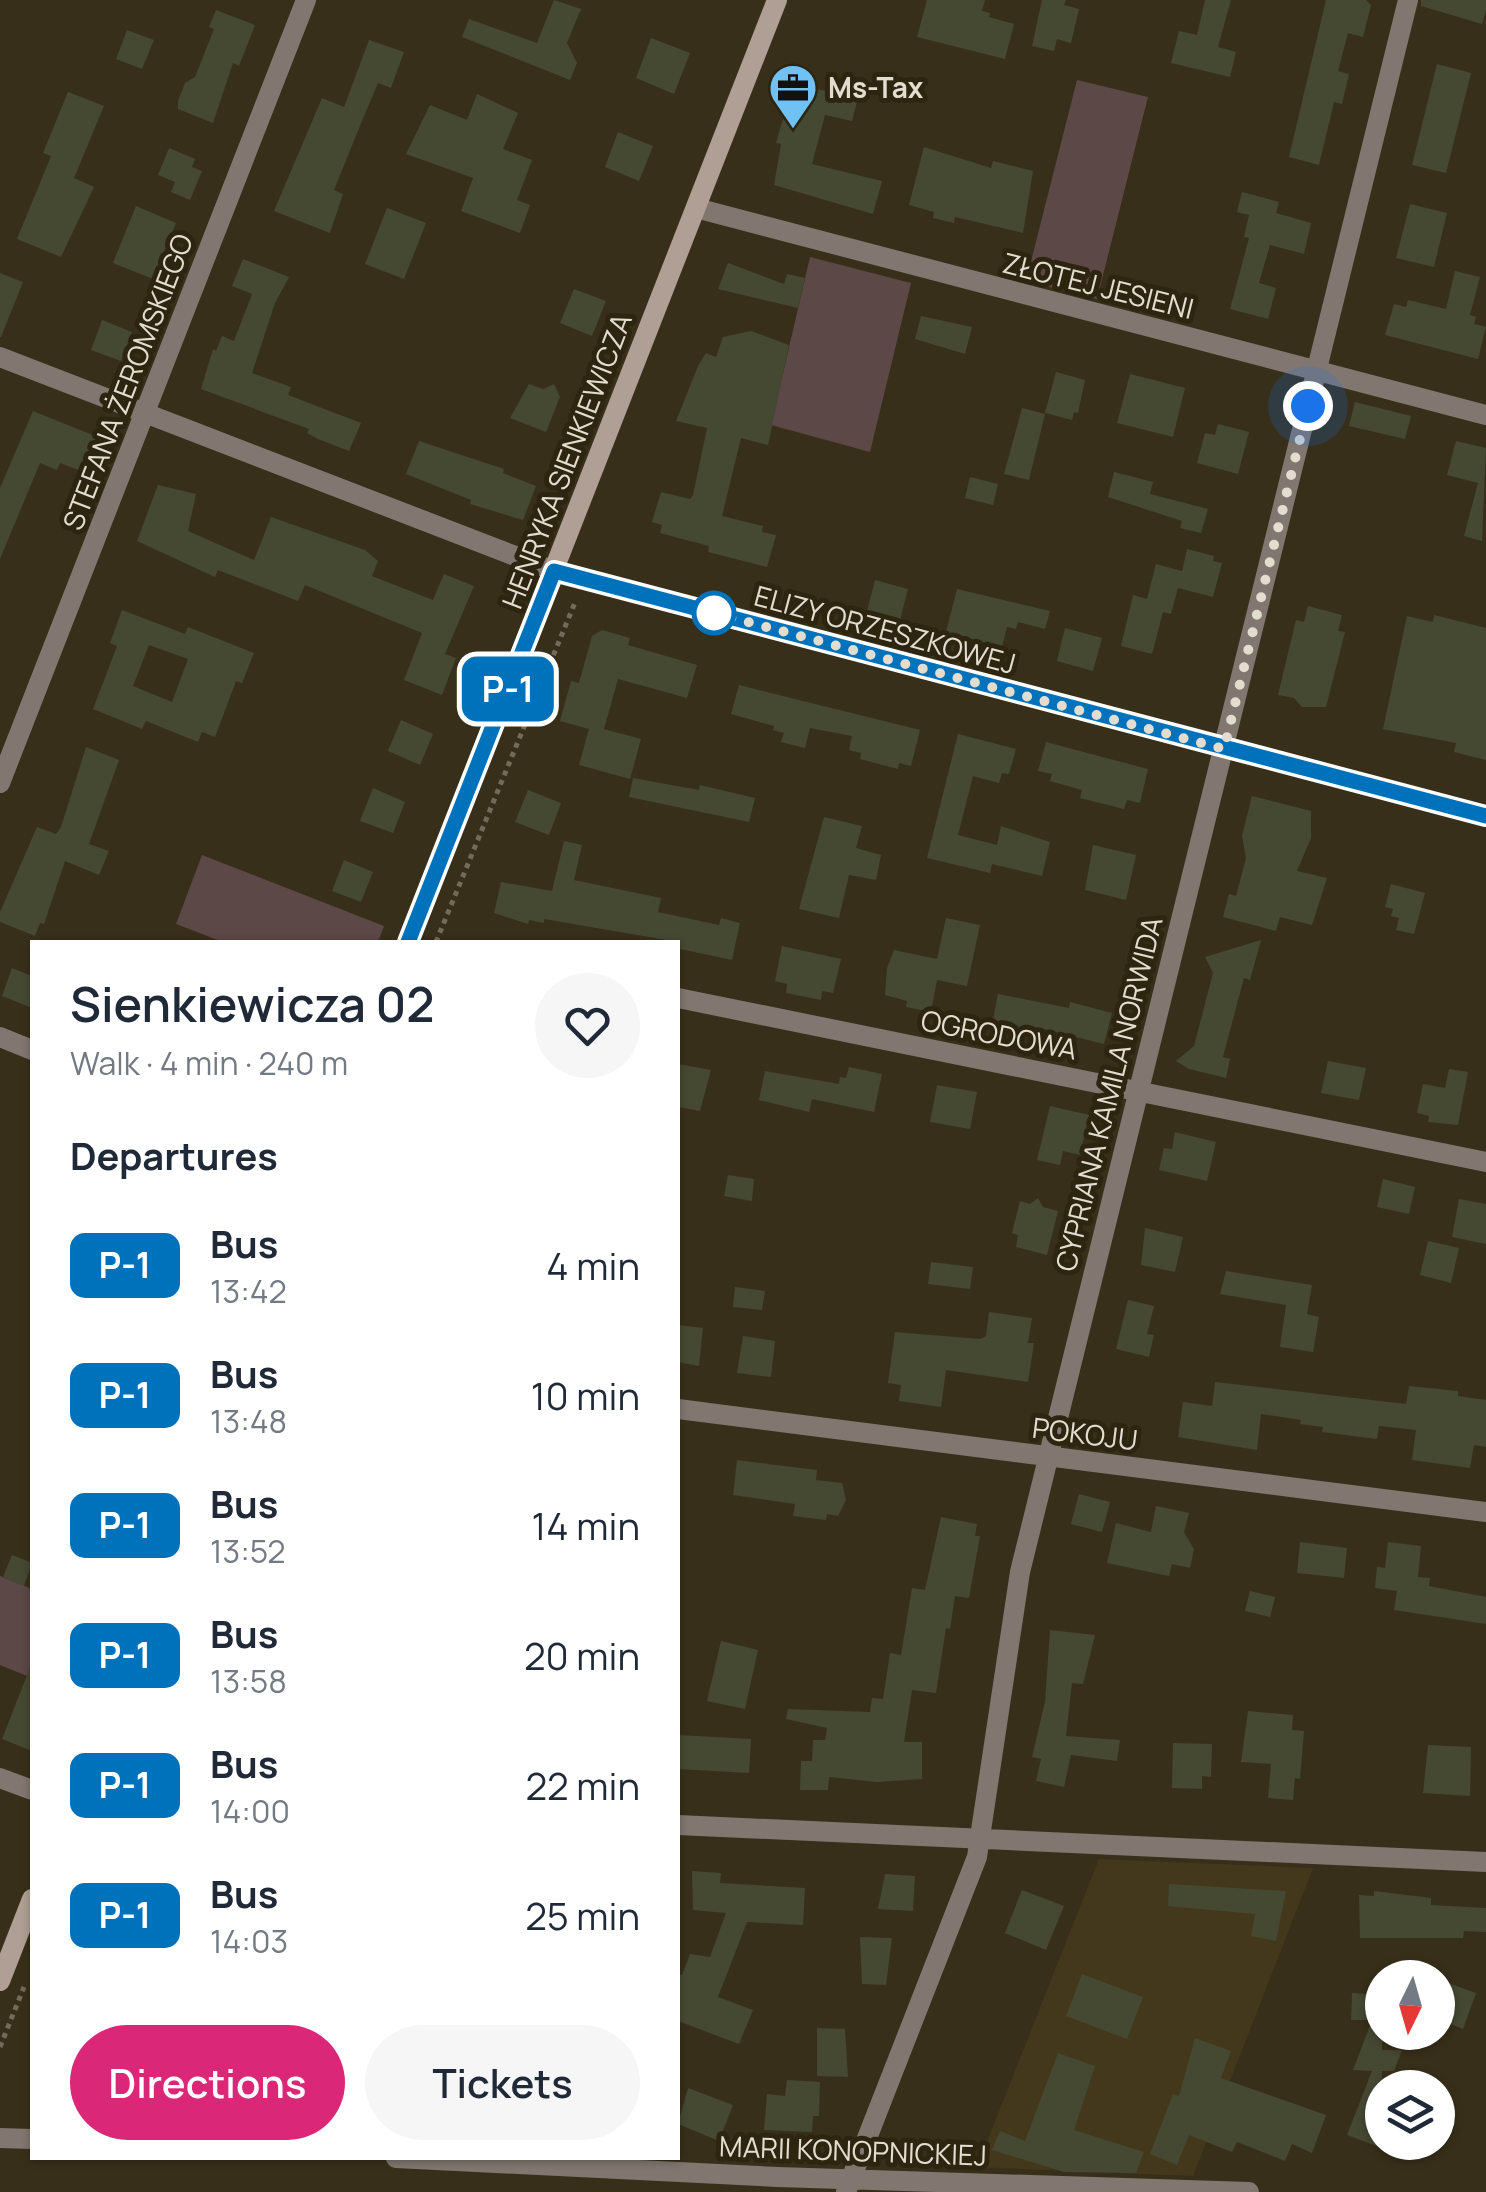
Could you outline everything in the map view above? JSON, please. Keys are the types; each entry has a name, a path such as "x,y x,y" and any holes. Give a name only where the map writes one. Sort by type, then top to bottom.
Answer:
{"street":[{"name":"STEFANA ŻEROMSKIEGO","path":"0,783 306,0"},
{"name":"HENRYKA SIENKIEWICZA","path":"412,940 778,0"},
{"name":"CYPRIANA KAMILA NORWIDA","path":"848,2186 969,1880 981,1838 1016,1590 1408,0"},
{"name":"ZŁOTEJ JESIENI","path":"696,208 1486,414"},
{"name":"ELIZY ORZESZKOWEJ","path":"0,357 554,571 1486,816"},
{"name":"OGRODOWA","path":"680,998 1486,1162"},
{"path":"0,1037 30,1049"},
{"name":"POKOJU","path":"680,1409 1486,1512"},
{"path":"0,1778 30,1789"},
{"path":"680,1825 1486,1862"},
{"path":"0,1981 30,1904"},
{"path":"0,2138 30,2140"},
{"name":"MARII KONOPNICKIEJ","path":"428,2160 848,2186 1249,2192"}],"path":[{"path":"437,940 582,591"},
{"path":"0,2047 26,1982"}],"shaded area":[{"path":"1077,80 1148,97 1097,299 1026,281"},
{"path":"810,257 911,283 870,452 771,425"},
{"path":"202,855 384,926 379,940 218,940 176,924"},
{"path":"0,1576 30,1588 30,1677 0,1665"},
{"path":"1099,1859 1313,1868 1193,2176 977,2167"}],"building":[{"path":"554,0 581,9 567,43 577,63 570,80 462,37 469,19 537,43"},
{"path":"927,0 985,0 982,11 990,13 989,17 1014,24 1005,59 917,37"},
{"path":"1042,0 1066,0 1064,5 1079,9 1071,43 1057,39 1054,51 1032,46"},
{"path":"1205,0 1231,0 1218,47 1236,52 1230,77 1171,63 1179,31 1197,35"},
{"path":"1326,0 1366,0 1371,5 1363,37 1348,33 1338,71 1349,74 1342,104 1334,102 1319,165 1289,157"},
{"path":"1421,0 1486,0 1486,10 1482,24 1421,6"},
{"path":"216,10 255,25 239,66 233,63 213,123 178,109 178,101 185,83 195,77 214,29 209,27"},
{"path":"127,30 154,40 142,69 116,59"},
{"path":"651,38 690,53 674,94 636,78"},
{"path":"369,40 404,52 391,88 378,83 362,121 334,190 343,194 330,233 274,211 322,98 344,107"},
{"path":"1437,64 1471,73 1446,173 1412,165"},
{"path":"793,84 858,98 852,121 825,115 812,164 882,181 873,214 774,185 781,144 776,143"},
{"path":"68,92 104,106 74,178 94,187 61,257 17,239 51,156 43,153"},
{"path":"477,94 518,113 503,149 532,160 517,200 530,205 520,233 461,211 473,178 406,154 430,105 467,120"},
{"path":"618,132 653,146 639,181 605,167"},
{"path":"924,147 991,168 993,161 1033,171 1023,233 955,217 954,223 933,218 934,212 909,205"},
{"path":"169,148 195,159 192,167 202,171 190,200 171,192 175,182 158,175"},
{"path":"1242,192 1279,202 1276,213 1311,223 1304,254 1270,245 1259,283 1276,288 1268,319 1230,309 1249,238 1244,237 1249,215 1237,212"},
{"path":"1410,204 1447,213 1434,267 1396,258"},
{"path":"136,206 176,223 153,279 113,263"},
{"path":"387,208 426,223 404,279 365,264"},
{"path":"243,259 289,277 275,303 252,373 291,387 288,395 361,423 349,451 307,433 309,429 201,389 213,349 216,351 222,336 234,341 252,294 232,286"},
{"path":"728,263 784,284 787,274 805,278 798,308 718,289"},
{"path":"1455,271 1480,277 1470,315 1476,317 1474,324 1486,327 1478,359 1385,335 1394,304 1406,307 1408,300 1446,309"},
{"path":"0,273 23,282 1,337 0,337"},
{"path":"574,289 606,301 592,336 560,323"},
{"path":"921,316 972,327 965,354 915,339"},
{"path":"102,320 132,332 121,361 91,350"},
{"path":"751,331 789,345 768,445 741,438 722,516 763,526 762,532 776,535 767,567 708,552 709,546 660,533 662,525 652,522 661,492 690,499 693,495 707,428 676,421 698,366 706,353 716,357 723,337"},
{"path":"1056,372 1085,380 1078,413 1074,412 1072,420 1045,413"},
{"path":"1130,374 1185,388 1173,437 1117,423"},
{"path":"529,384 543,389 554,384 560,397 546,432 510,418"},
{"path":"1355,402 1411,416 1405,439 1349,426"},
{"path":"1022,408 1045,414 1029,480 1004,474"},
{"path":"33,411 100,438 86,473 60,463 57,470 40,463 0,559 0,488"},
{"path":"1218,424 1249,432 1238,474 1197,463 1205,433 1215,435"},
{"path":"419,441 504,469 503,473 536,486 523,520 470,504 471,500 406,474"},
{"path":"1456,441 1486,448 1482,541 1464,536 1478,483 1447,475"},
{"path":"1114,472 1153,482 1150,494 1208,509 1201,533 1180,528 1182,521 1108,497"},
{"path":"970,477 998,484 993,505 965,498"},
{"path":"158,485 196,494 188,531 254,560 271,517 365,550 378,561 372,576 433,600 444,574 474,586 445,654 456,658 442,695 404,680 422,633 305,585 298,601 218,570 215,577 137,541"},
{"path":"1187,549 1214,556 1213,561 1222,563 1213,597 1178,588 1171,614 1163,612 1152,654 1121,646 1133,595 1147,599 1156,564 1182,571"},
{"path":"875,580 908,589 900,620 867,611"},
{"path":"957,589 1050,611 1045,629 1018,622 1016,629 1007,627 1002,647 946,632"},
{"path":"1308,606 1342,615 1338,631 1345,632 1326,707 1302,707 1294,698 1278,695 1296,620 1304,622"},
{"path":"122,610 185,634 188,627 254,653 242,683 236,681 215,737 202,732 198,742 146,721 142,729 93,709 117,646 110,643","holes":["149,645 188,659 172,702 133,686"]},
{"path":"1434,615 1486,628 1486,760 1454,752 1456,743 1383,729 1407,616 1433,622"},
{"path":"1065,628 1102,638 1093,671 1057,661"},
{"path":"602,630 630,638 628,645 697,665 687,698 618,679 604,729 641,739 630,779 579,765 589,729 560,721 571,681 579,683 592,636"},
{"path":"739,685 920,730 911,766 899,763 898,769 860,759 861,753 849,750 852,736 810,728 805,748 781,742 784,733 773,730 774,726 731,714"},
{"path":"401,720 433,734 420,765 388,751"},
{"path":"958,734 1016,749 1009,774 1002,773 999,783 973,776 958,835 997,845 1001,826 1050,842 1042,876 992,864 990,873 927,858"},
{"path":"1046,742 1148,769 1140,803 1127,800 1124,809 1080,798 1082,790 1050,781 1052,774 1038,771"},
{"path":"86,747 119,760 89,844 109,851 99,875 65,861 44,924 40,923 35,936 0,922 0,912 37,827 56,834 61,827"},
{"path":"633,778 699,790 700,785 755,798 749,822 629,797"},
{"path":"373,788 405,802 393,833 360,821"},
{"path":"528,790 561,803 549,835 515,822"},
{"path":"1252,796 1311,811 1311,838 1297,871 1327,878 1312,925 1280,917 1276,931 1223,917 1229,894 1236,896 1246,858 1242,836"},
{"path":"824,817 862,826 856,848 881,855 876,880 849,875 839,918 799,909"},
{"path":"564,841 582,845 574,880 661,898 658,912 719,925 721,918 740,923 732,960 680,949 680,940 544,919 544,923 529,920 528,924 494,913 501,882 552,891"},
{"path":"1093,845 1136,855 1126,900 1085,890"},
{"path":"344,860 373,872 361,902 332,891"},
{"path":"1391,884 1425,893 1414,934 1396,930 1399,918 1391,916 1393,909 1385,907"},
{"path":"946,918 980,925 967,986 937,980 931,1012 906,1007 907,1001 885,995 887,968 894,950 937,959"},
{"path":"1261,940 1250,980 1244,978 1223,1057 1230,1059 1226,1078 1189,1069 1176,1061 1194,1046 1213,973 1205,957"},
{"path":"782,946 841,959 833,993 822,991 821,1000 786,993 787,984 775,981"},
{"path":"12,968 30,975 30,1007 2,996"},
{"path":"998,994 1069,1008 1070,1002 1112,1013 1104,1044 1040,1028 1038,1036 992,1025"},
{"path":"1328,1061 1366,1068 1359,1100 1321,1093"},
{"path":"680,1064 711,1070 700,1111 680,1107"},
{"path":"849,1067 882,1074 874,1112 812,1099 809,1112 759,1100 765,1071 839,1084"},
{"path":"1449,1069 1468,1072 1458,1125 1428,1122 1429,1116 1417,1113 1423,1084 1445,1088"},
{"path":"937,1085 977,1092 970,1129 930,1122"},
{"path":"1050,1106 1089,1115 1080,1155 1063,1151 1060,1165 1037,1160"},
{"path":"1175,1132 1216,1142 1207,1181 1159,1170 1164,1148 1172,1149"},
{"path":"728,1175 754,1179 752,1201 724,1196"},
{"path":"1383,1179 1415,1187 1409,1214 1377,1207"},
{"path":"1038,1198 1043,1207 1058,1211 1047,1255 1016,1247 1018,1235 1012,1233 1020,1201 1030,1204"},
{"path":"1459,1199 1486,1204 1486,1244 1452,1237"},
{"path":"1145,1228 1183,1237 1175,1272 1141,1265"},
{"path":"1428,1241 1459,1248 1451,1283 1420,1275"},
{"path":"931,1262 973,1267 970,1289 928,1284"},
{"path":"1226,1271 1312,1285 1307,1314 1319,1317 1313,1352 1280,1347 1286,1305 1220,1294"},
{"path":"735,1287 765,1291 762,1310 733,1307"},
{"path":"1128,1300 1154,1306 1147,1334 1154,1335 1149,1357 1116,1349"},
{"path":"989,1312 1032,1318 1028,1343 1034,1343 1028,1382 946,1370 941,1407 899,1401 901,1385 888,1383 895,1332 980,1339 986,1336"},
{"path":"680,1325 703,1328 699,1366 680,1362"},
{"path":"743,1336 775,1341 771,1377 737,1373"},
{"path":"1215,1382 1406,1404 1409,1386 1458,1391 1458,1396 1486,1400 1486,1447 1474,1445 1470,1468 1412,1460 1416,1430 1379,1426 1377,1439 1322,1432 1323,1427 1300,1424 1301,1420 1261,1414 1257,1450 1178,1437 1183,1402 1212,1406"},
{"path":"737,1460 817,1470 816,1480 842,1483 846,1500 838,1516 827,1514 826,1520 793,1516 795,1504 733,1495"},
{"path":"1079,1494 1110,1502 1102,1532 1071,1524"},
{"path":"1156,1506 1189,1513 1184,1532 1194,1549 1190,1568 1172,1564 1169,1576 1107,1563 1116,1523 1151,1532"},
{"path":"941,1517 977,1524 975,1536 980,1536 969,1598 955,1596 950,1629 946,1628 936,1693 912,1690 904,1742 922,1742 922,1779 877,1782 829,1777 828,1790 800,1790 801,1761 812,1761 813,1740 825,1740 827,1728 786,1719 788,1709 870,1712 872,1698 883,1699 890,1653 901,1655 912,1588 925,1590"},
{"path":"1300,1542 1347,1548 1344,1578 1297,1573"},
{"path":"1388,1542 1421,1546 1418,1577 1430,1578 1429,1586 1486,1597 1486,1624 1394,1610 1397,1591 1375,1588 1377,1567 1385,1568"},
{"path":"12,1555 30,1562 24,1586 3,1577"},
{"path":"1250,1591 1275,1597 1270,1617 1245,1611"},
{"path":"1050,1630 1095,1635 1083,1684 1072,1683 1066,1736 1120,1740 1117,1761 1071,1755 1064,1787 1036,1781 1041,1759 1032,1757 1045,1702"},
{"path":"721,1641 758,1650 745,1709 707,1701"},
{"path":"30,1668 30,1750 2,1739"},
{"path":"1248,1711 1293,1715 1292,1730 1304,1731 1300,1779 1295,1778 1293,1800 1268,1798 1271,1764 1241,1762"},
{"path":"680,1735 751,1739 749,1773 680,1769"},
{"path":"1173,1743 1212,1744 1211,1777 1202,1776 1202,1789 1172,1788"},
{"path":"1428,1745 1471,1747 1470,1796 1423,1793"},
{"path":"692,1871 721,1873 720,1883 805,1888 803,1925 747,1922 718,1997 753,2010 739,2044 680,2022 680,1974 690,1954 710,1957 726,1913 693,1910"},
{"path":"885,1874 915,1876 913,1911 878,1909"},
{"path":"1169,1884 1286,1891 1276,1941 1251,1936 1255,1914 1168,1906"},
{"path":"1022,1890 1064,1906 1046,1950 1005,1933"},
{"path":"1374,1891 1431,1898 1431,1905 1486,1908 1486,1932 1464,1931 1463,1938 1360,1938 1359,1895 1374,1896"},
{"path":"860,1937 892,1938 886,1985 862,1984"},
{"path":"1082,1974 1143,1997 1127,2039 1066,2016"},
{"path":"1455,1986 1476,1993 1463,2029 1455,2026"},
{"path":"1352,1993 1365,1994 1365,2020 1351,2020"},
{"path":"817,2028 845,2029 848,2077 817,2076"},
{"path":"1195,2038 1231,2051 1221,2078 1326,2115 1312,2153 1292,2144 1285,2161 1237,2142 1232,2152 1189,2135 1177,2165 1150,2154 1173,2094 1179,2096"},
{"path":"1365,2038 1365,2050 1402,2050 1394,2070 1353,2070"},
{"path":"1058,2053 1095,2066 1074,2130 1144,2152 1136,2173 1064,2172 992,2150 1000,2131 1025,2141"},
{"path":"787,2080 820,2082 819,2116 813,2116 812,2132 764,2130 767,2094 785,2096"},
{"path":"688,2088 733,2105 719,2141 680,2125"},
{"path":"1365,2089 1365,2142 1347,2135"}],"bus line":[{"name":"P-1","path":"409,940 554,571 1486,816"}],"place":[{"name":"Ms-Tax","path":"793,130"}],"route":[{"path":"714,613 1224,749 1308,406"}]}
